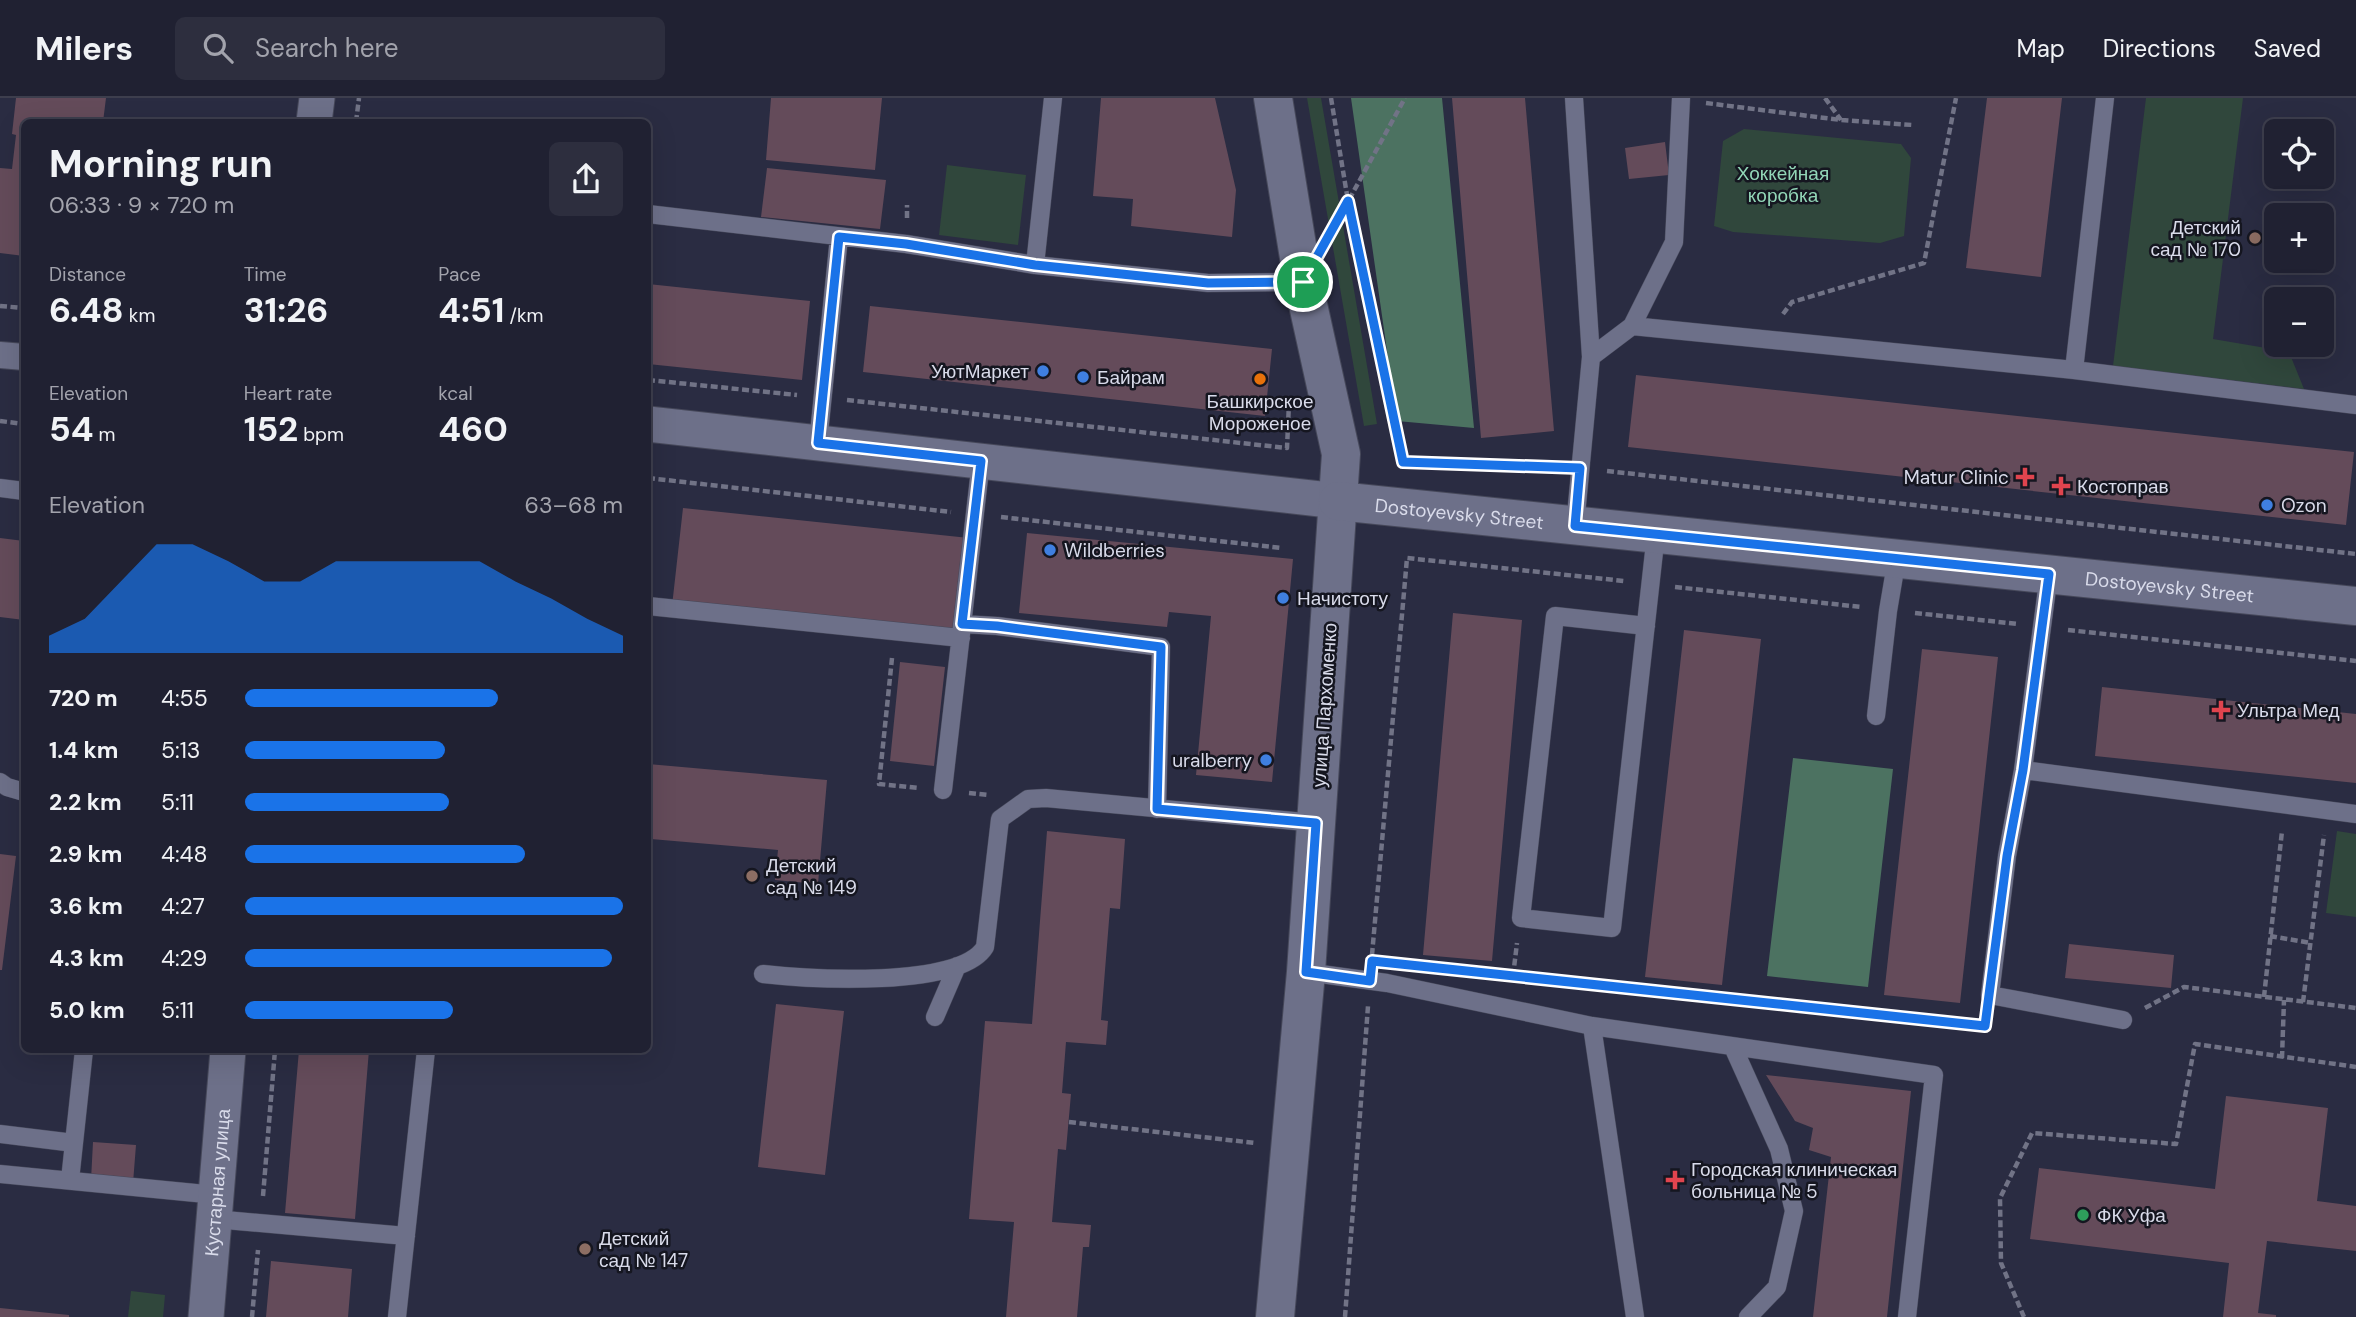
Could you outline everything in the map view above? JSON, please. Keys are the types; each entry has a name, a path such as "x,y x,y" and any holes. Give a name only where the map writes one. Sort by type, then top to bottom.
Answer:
{"street":[{"path":"314,119 317,98"},
{"name":"улица Пархоменко","path":"1273,98 1303,282 1341,454 1306,972 1275,1317"},
{"path":"0,355 21,357"},
{"name":"Dostoyevsky Street","path":"651,424 1338,501 2356,606"},
{"name":"Кустарная улица","path":"206,1317 228,1053"}],"lane":[{"path":"1035,265 1053,98"},
{"path":"1574,98 1591,357 1575,526"},
{"path":"2074,370 2105,98"},
{"path":"1591,357 1632,326 1674,242 1681,99"},
{"path":"651,214 906,244 1035,265 1208,283 1303,282"},
{"path":"818,443 839,237"},
{"path":"1632,326 2074,370 2356,405"},
{"path":"943,790 981,461"},
{"path":"0,488 21,491"},
{"path":"1646,626 1555,616 1521,918 1612,928 1646,626 1656,534"},
{"path":"1876,716 1897,558"},
{"path":"2049,574 2023,770 2007,856 1990,995 2123,1020"},
{"path":"651,606 961,631 997,626 1161,647 1157,809"},
{"path":"2023,770 2356,814"},
{"path":"0,782 21,791"},
{"path":"763,974 849,980 957,966 982,953 985,947 1000,819 1019,803 1035,798 1316,823"},
{"path":"935,1017 957,966"},
{"path":"1306,972 1370,981 1592,1026 1934,1075 1907,1317"},
{"path":"1592,1026 1635,1317"},
{"path":"1733,1047 1779,1149 1794,1211 1777,1287 1748,1317"},
{"path":"70,1180 83,1053"},
{"path":"397,1317 426,1053"},
{"path":"0,1135 74,1143"},
{"path":"0,1174 70,1180 215,1207 260,1222 406,1236"}],"path":[{"path":"356,119 359,98"},
{"path":"1331,98 1348,201 1403,462 1580,468 2356,554"},
{"path":"1303,282 1405,98"},
{"path":"1825,98 1841,120"},
{"path":"1764,339 1792,302 1924,263 1956,98"},
{"path":"1681,99 1841,120 1913,125"},
{"path":"0,306 21,308"},
{"path":"651,380 1287,448"},
{"path":"0,421 21,424"},
{"path":"1345,1317 1370,981 1407,558"},
{"path":"2264,997 2284,804"},
{"path":"2303,1002 2328,810"},
{"path":"2270,936 2311,943"},
{"path":"1475,972 1985,1026 1990,995"},
{"path":"2123,1020 2184,988 2356,1008"},
{"path":"2282,1058 2284,1000"},
{"path":"2024,1317 2001,1263 2000,1198 2032,1133 2176,1144 2195,1044 2356,1067"},
{"path":"252,1317 275,1053"},
{"path":"1069,1122 1290,1147"}],"green space":[{"path":"1307,98 1321,98 1377,424 1364,426"},
{"path":"1351,98 1442,98 1474,428 1397,421"},
{"path":"2146,98 2243,98 2213,339 2264,348 2264,357 2291,357 2304,389 2113,366"},
{"name":"Хоккейная коробка","path":"1744,129 1901,144 1911,158 1904,236 1880,243 1733,232 1714,226 1723,141"},
{"path":"947,165 1026,175 1018,245 939,235"},
{"path":"1793,758 1893,769 1868,987 1767,976"},
{"path":"2337,831 2356,834 2356,917 2326,913"},
{"path":"131,1291 165,1295 163,1317 128,1317"}],"building":[{"path":"16,98 106,98 103,119 21,119 21,256 0,253 0,168 12,169 16,135 12,134"},
{"path":"771,98 882,98 875,170 766,160"},
{"path":"1101,98 1215,98 1236,190 1232,237 1131,226 1133,199 1093,196"},
{"path":"1452,98 1525,98 1554,431 1481,438"},
{"path":"1987,98 2062,98 2041,277 1966,268"},
{"path":"1665,142 1669,175 1629,179 1625,148"},
{"path":"767,168 886,180 880,229 761,217"},
{"path":"651,284 810,301 802,380 651,364"},
{"path":"870,306 1272,349 1265,416 863,372"},
{"path":"1636,375 2354,452 2346,525 1628,447"},
{"path":"683,508 969,538 959,635 672,606"},
{"path":"1027,533 1293,559 1272,782 1196,775 1211,616 1169,612 1167,627 1019,613"},
{"path":"0,538 21,541 21,620 0,617"},
{"path":"1453,613 1522,620 1492,961 1423,955"},
{"path":"1684,630 1761,639 1722,985 1645,977"},
{"path":"1922,649 1998,657 1960,1003 1884,995"},
{"path":"900,662 945,667 934,766 890,761"},
{"path":"2102,687 2356,714 2356,783 2095,756"},
{"path":"651,764 827,780 818,884 775,880 778,850 651,839"},
{"path":"1047,831 1125,839 1120,909 1110,908 1101,1020 1108,1021 1106,1045 1066,1042 1062,1093 1071,1094 1066,1150 1058,1149 1052,1222 1091,1225 1089,1247 1083,1247 1077,1317 1006,1317 1014,1222 969,1219 985,1021 1032,1024"},
{"path":"0,854 16,856 2,970 0,970"},
{"path":"2069,944 2174,955 2171,988 2065,978"},
{"path":"776,1004 844,1011 825,1175 758,1167"},
{"path":"299,1053 369,1053 355,1219 285,1213"},
{"path":"1766,1075 1911,1091 1887,1317 1813,1317 1831,1157 1809,1150 1813,1128 1795,1121"},
{"path":"2226,1096 2328,1108 2317,1201 2356,1206 2356,1251 2267,1241 2258,1313 2276,1317 2223,1317 2229,1263 2030,1239 2039,1168 2215,1189"},
{"path":"93,1142 136,1145 133,1183 91,1180"},
{"path":"271,1261 352,1269 348,1317 266,1317"},
{"path":"0,1308 69,1315 69,1317 0,1317"}],"place":[{"name":"Детский сад № 170","path":"2255,238"},
{"name":"УютМаркет","path":"1043,371"},
{"name":"Байрам","path":"1083,377"},
{"name":"Башкирское Мороженое","path":"1260,379"},
{"name":"Matur Clinic","path":"2025,477"},
{"name":"Костоправ","path":"2061,486"},
{"name":"Ozon","path":"2267,505"},
{"name":"Wildberries","path":"1050,550"},
{"name":"Начистоту","path":"1283,598"},
{"name":"Ультра Мед","path":"2221,710"},
{"name":"uralberry","path":"1266,760"},
{"name":"Детский сад № 149","path":"752,876"},
{"name":"Городская клиническая больница № 5","path":"1675,1180"},
{"name":"ФК Уфа","path":"2083,1215"},
{"name":"Детский сад № 147","path":"585,1249"}],"route":[{"path":"1348,201 1403,462 1580,468 1575,526 2049,574 1985,1026 1372,961 1370,981 1306,972 1316,823 1157,809 1161,647 962,624 981,461 818,443 839,237 906,244 1035,265 1208,283 1303,282 1348,201"}]}
